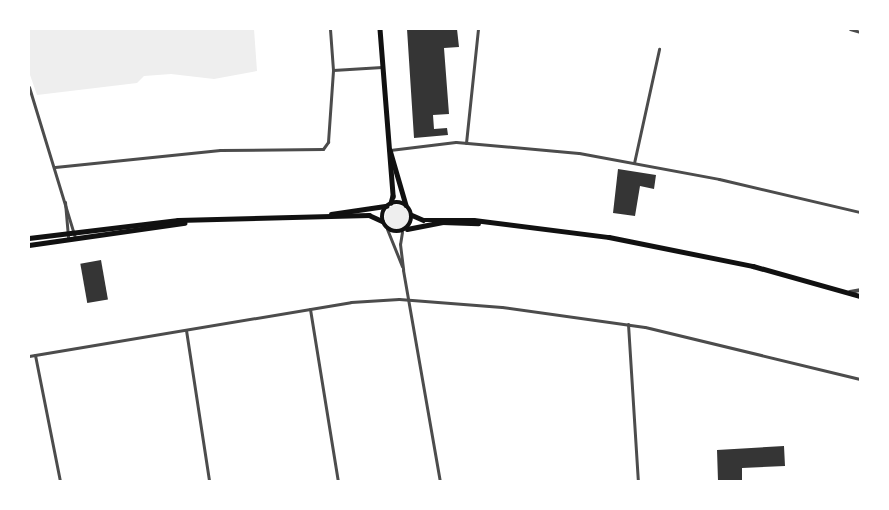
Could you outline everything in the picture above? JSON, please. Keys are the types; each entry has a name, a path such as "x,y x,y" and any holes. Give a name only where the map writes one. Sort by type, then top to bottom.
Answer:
{"main road":[{"path":"380,29 390,150 391,203"},
{"path":"390,150 406,205 412,215 423,220 482,222 610,237 709,256 860,296"},
{"path":"317,215 386,206 391,203 406,205"},
{"path":"382,221 386,206"},
{"path":"29,238 74,231 220,219 317,215 369,215 382,221 387,229 402,232 407,229 442,222 482,222"},
{"path":"407,229 412,215"},
{"path":"29,245 75,237 220,219"}],"street":[{"path":"55,167 220,150 323,149 328,142 333,70 330,29"},
{"path":"466,143 478,29"},
{"path":"850,29 860,32"},
{"path":"634,163 659,49"},
{"path":"333,70 382,67"},
{"path":"29,87 75,237"},
{"path":"390,150 466,143 580,153 737,183 860,212"},
{"path":"64,199 68,238"},
{"path":"387,229 403,270"},
{"path":"402,232 400,244 403,270 440,481"},
{"path":"849,293 860,290"},
{"path":"29,356 377,299 511,308 628,324 735,346 835,375 860,379"},
{"path":"310,310 338,481"},
{"path":"628,324 638,481"},
{"path":"186,330 209,481"},
{"path":"34,355 60,481"}],"shaded area":[{"path":"29,29 254,29 257,71 214,79 171,74 144,76 137,83 37,95 29,72"},
{"path":"397,205 406,208 409,217 406,226 397,229 388,226 385,217 388,208"}],"building":[{"path":"407,29 457,29 459,47 444,48 449,114 433,115 434,129 447,128 448,135 414,138"},
{"path":"618,169 656,175 654,189 640,186 635,216 613,213"},
{"path":"101,260 108,299 87,303 80,264"},
{"path":"784,446 785,466 742,468 742,481 718,481 717,450"}]}
